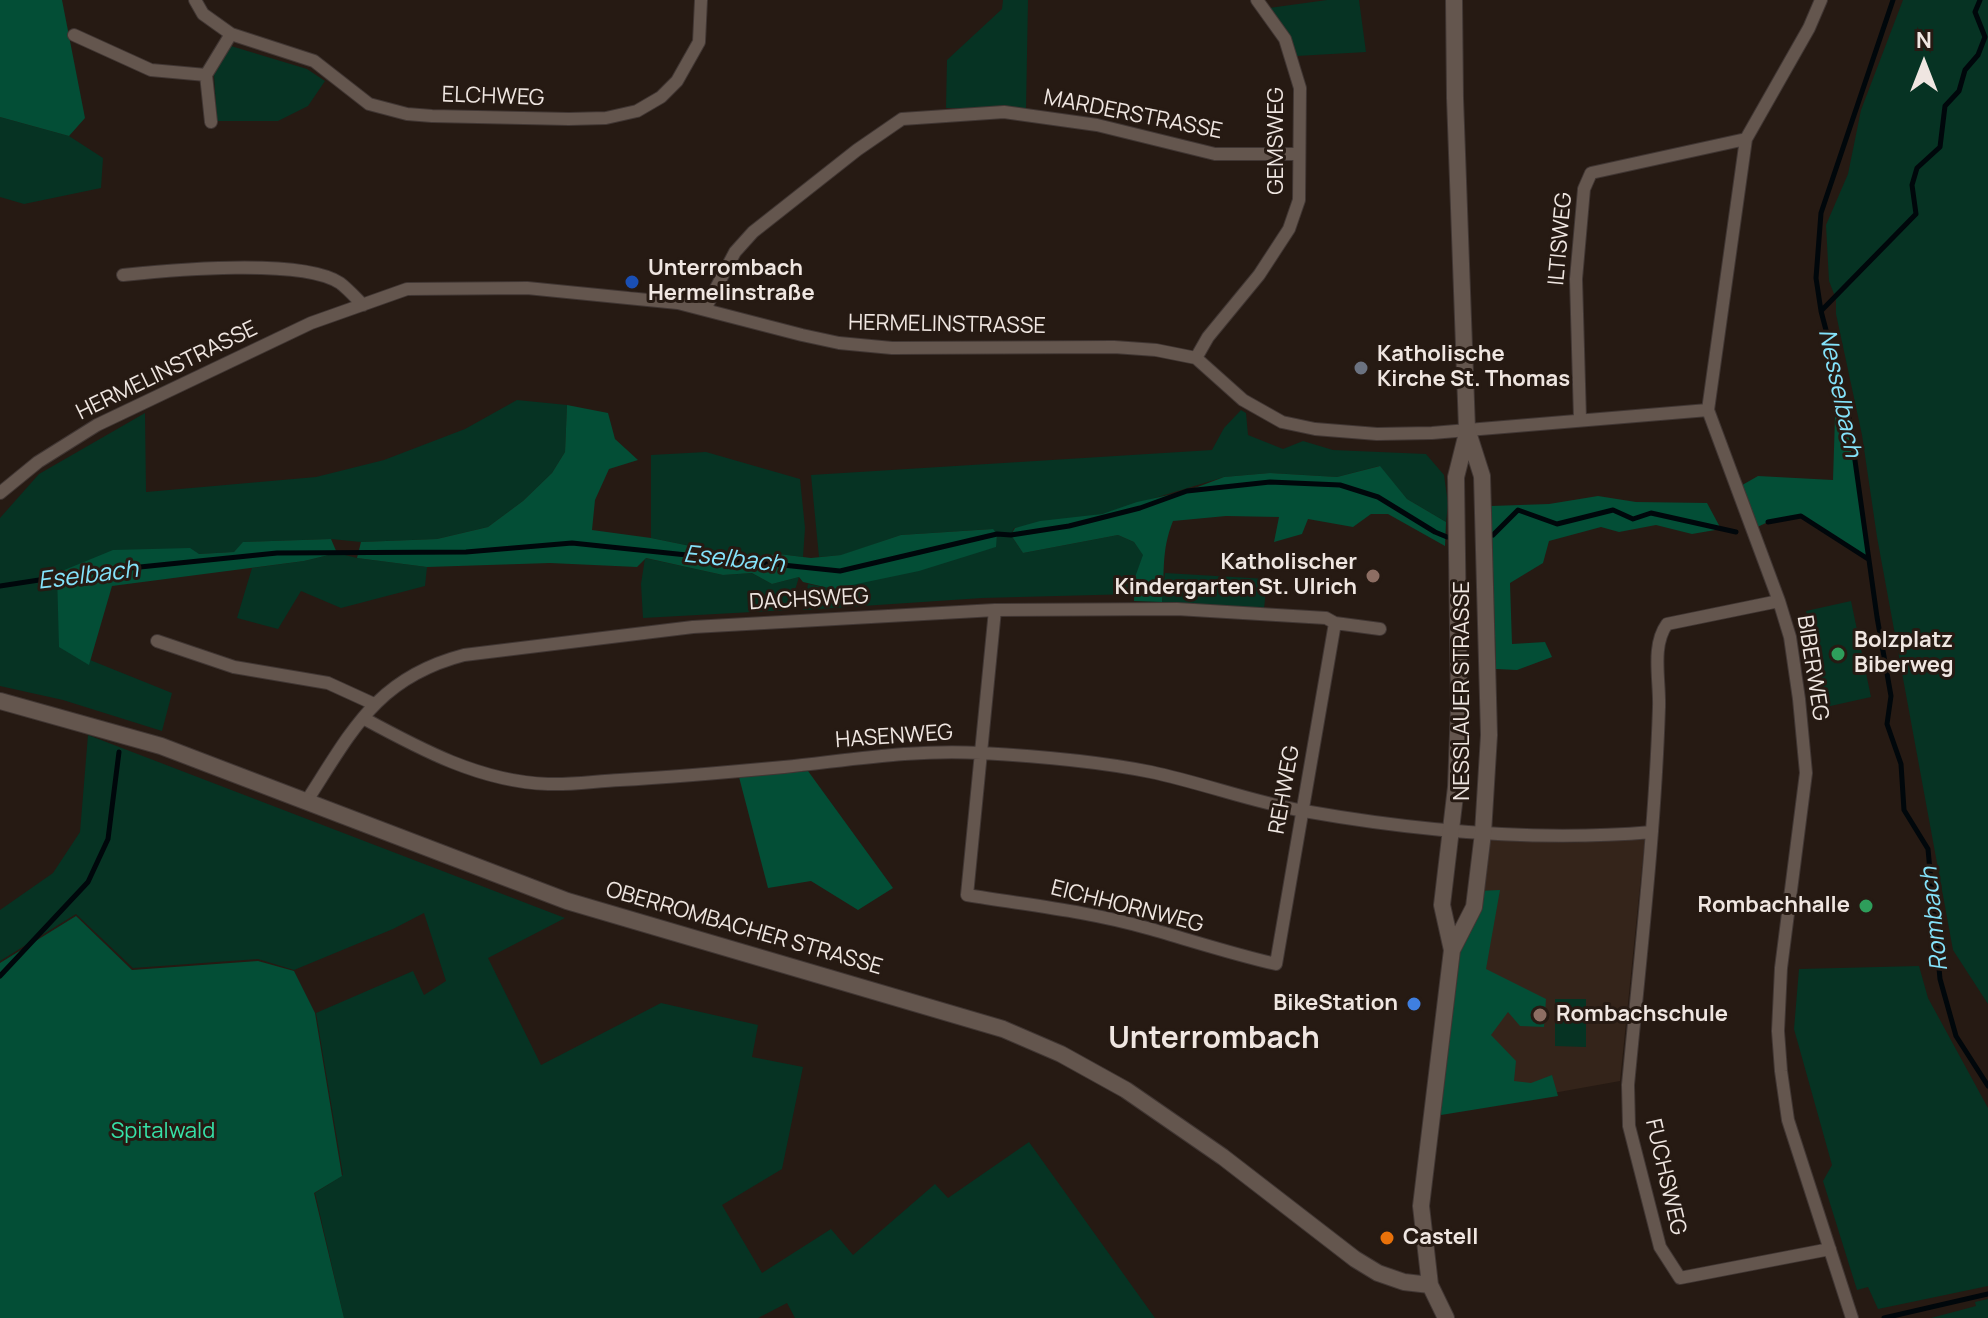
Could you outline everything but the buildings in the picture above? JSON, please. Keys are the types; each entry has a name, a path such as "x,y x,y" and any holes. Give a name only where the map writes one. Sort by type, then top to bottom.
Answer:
{"main road":[{"name":"NESSLAUER STRASSE","path":"1446,1318 1430,1285 1421,1206 1452,950 1442,905 1456,787 1459,706 1456,477 1467,429 1454,0"},
{"name":"NESSLAUER STRASSE","path":"1452,950 1474,907 1483,833 1489,735 1482,476 1467,429"},
{"name":"OBERROMBACHER STRASSE","path":"0,701 161,746 567,901 1003,1029 1061,1054 1126,1090 1223,1157 1367,1266 1404,1282 1430,1285"}],"street":[{"name":"ELCHWEG","path":"195,0 203,14 231,34 314,61 369,104 407,114 493,119 606,118 637,111 661,97 677,81 699,42 701,0"},
{"name":"GEMSWEG","path":"1196,358 1208,337 1259,275 1289,229 1299,200 1300,88 1285,39 1257,0"},
{"name":"BIBERWEG","path":"1821,0 1809,28 1746,139 1708,410 1779,601 1793,652 1806,773 1790,883 1778,1031 1788,1120 1852,1318"},
{"path":"211,122 206,75 231,34"},
{"path":"74,35 151,70 206,75"},
{"name":"MARDERSTRASSE","path":"705,309 735,252 753,232 857,150 902,119 1004,112 1097,125 1215,154 1299,154"},
{"name":"ILTISWEG","path":"1580,419 1576,279 1584,189 1591,173 1746,139"},
{"path":"123,275 184,269 291,269 339,282 363,305"},
{"name":"HERMELINSTRASSE","path":"0,493 38,462 97,425 311,323 407,289 527,288 607,294 705,309 826,340 892,348 1114,347 1156,350 1196,358"},
{"path":"1196,358 1243,400 1282,422 1315,429 1377,434 1708,410"},
{"name":"FUCHSWEG","path":"1779,601 1667,624 1658,636 1659,706 1652,832 1628,1085 1629,1126 1660,1247 1680,1278 1830,1249"},
{"name":"DACHSWEG","path":"306,802 374,704 409,675 432,663 464,655 693,627 995,610 1177,609 1326,618 1335,623 1380,629"},
{"path":"981,753 995,610"},
{"name":"REHWEG","path":"1276,964 1335,623"},
{"path":"157,641 234,667 328,683 374,704"},
{"name":"HASENWEG","path":"363,718 458,765 502,777 547,784 756,769 918,751 981,753 1152,772 1302,811 1483,833"},
{"name":"EICHHORNWEG","path":"981,753 967,895 1046,906 1146,927 1222,952 1276,964"},
{"path":"1483,833 1610,836 1652,832"}],"shaded area":[{"name":"Rombachschule","path":"1645,837 1620,1081 1442,1113 1487,839 1574,843"}],"green space":[{"path":"0,0 62,0 85,118 69,136 0,117"},
{"path":"1003,0 1028,0 1026,109 946,108 947,60 1002,9"},
{"path":"1327,0 1359,0 1366,52 1297,56 1269,8"},
{"path":"1903,0 1988,0 1988,1004 1953,950 1877,537 1862,435 1836,314 1836,299 1829,281 1826,225 1848,174 1861,110"},
{"path":"231,46 307,69 325,81 308,106 278,121 217,121 214,75"},
{"path":"0,117 69,136 103,158 101,188 24,204 0,197"},
{"path":"517,400 567,405 565,452 552,473 523,501 488,527 437,539 244,542 234,552 199,554 114,550 90,660 172,693 162,731 63,700 0,686 0,518 39,474 145,413 146,492 316,477 384,460 465,429"},
{"path":"567,405 608,413 615,439 638,460 609,469 595,500 592,530 651,538 749,558 779,554 811,558 841,555 901,535 993,529 997,534 996,547 919,571 833,589 803,582 799,577 772,584 752,573 723,575 646,558 637,567 550,563 427,567 357,558 361,542 437,539 488,527 523,501 552,473 565,452"},
{"path":"1241,410 1246,413 1248,435 1283,449 1303,441 1333,450 1426,454 1444,475 1448,504 1446,522 1407,499 1379,466 1337,477 1270,473 1224,477 1102,514 1014,528 1011,535 1023,553 1118,535 1134,542 1144,555 1135,577 1134,594 982,598 803,610 808,584 833,589 995,547 997,534 992,529 901,535 843,555 819,557 811,475 1212,450 1224,428"},
{"path":"1835,417 1849,418 1869,560 1801,516 1768,522 1753,529 1737,488 1758,476 1833,480"},
{"path":"706,452 800,479 805,528 803,557 779,554 749,558 651,538 651,455"},
{"path":"1380,466 1407,499 1446,522 1445,546 1388,514 1371,514 1353,527 1308,519 1302,534 1274,542 1279,517 1226,516 1173,521 1165,552 1162,602 1134,601 1135,577 1143,555 1134,542 1118,535 1023,553 1011,535 1015,528 1040,521 1102,514 1137,502 1187,491 1224,477 1270,473 1337,477"},
{"path":"1598,496 1636,502 1707,503 1721,529 1692,534 1656,525 1619,532 1601,527 1549,541 1543,563 1510,583 1512,644 1545,642 1552,657 1517,670 1496,669 1491,506 1549,504"},
{"path":"331,539 337,553 304,561 112,586 89,665 59,647 57,573 113,550 190,548 199,554 234,552 243,542"},
{"path":"337,553 427,567 425,586 341,608 301,591 278,629 237,618 252,568"},
{"path":"645,558 723,575 752,573 772,584 799,577 789,610 643,618 641,584"},
{"path":"1165,573 1267,579 1264,609 1162,602"},
{"name":"Bolzplatz Biberweg","path":"1851,601 1871,697 1826,707 1806,611"},
{"path":"88,735 565,918 488,958 541,1065 661,1003 758,1025 752,1057 803,1067 782,1169 722,1205 762,1273 831,1229 853,1255 935,1184 948,1198 1029,1142 1155,1318 795,1318 787,1303 758,1318 344,1318 315,1193 343,1175 316,1013 413,971 424,995 446,981 424,913 294,970 258,959 133,968 76,914 0,961 0,910 53,873 80,832"},
{"path":"808,771 893,888 858,910 811,881 768,888 739,777"},
{"path":"1500,890 1486,969 1546,999 1544,1027 1520,1026 1508,1012 1491,1035 1516,1061 1514,1081 1531,1083 1552,1075 1558,1096 1441,1115 1435,1110 1458,947 1478,891"},
{"name":"Spitalwald","path":"76,916 132,970 258,961 294,971 315,1013 342,1176 314,1193 344,1318 0,1318 0,963"},
{"path":"1919,966 1928,998 1988,1108 1988,1286 1878,1309 1868,1287 1857,1290 1823,1181 1832,1165 1794,1029 1799,969"},
{"path":"1555,999 1586,999 1586,1047 1555,1046"},
{"path":"1988,1299 1988,1318 1931,1318 1976,1306 1975,1302"}],"waterway":[{"path":"1821,311 1816,278 1821,213 1893,0"},
{"name":"Nesselbach","path":"1980,0 1975,12 1985,37 1978,55 1965,70 1959,91 1945,106 1940,147 1917,168 1912,185 1916,214 1821,311 1849,418 1891,696 1887,724 1901,764 1904,810 1928,849 1940,979 1956,1036 1988,1086"},
{"name":"Eselbach","path":"0,586 91,572 277,553 466,552 572,543 840,571 997,534 1011,535 1069,526 1140,508 1187,491 1270,482 1340,485 1378,497 1447,537"},
{"name":"Eselbach","path":"1493,535 1518,510 1557,524 1613,510 1633,519 1651,513 1736,532"},
{"name":"Eselbach","path":"1768,522 1801,516 1868,559"},
{"path":"0,976 88,882 108,839 119,752"},
{"path":"1884,1318 1988,1294"}],"place":[{"name":"Unterrombach Hermelinstraße","path":"632,282"},
{"name":"Katholische Kirche St. Thomas","path":"1361,368"},
{"name":"Katholischer Kindergarten St. Ulrich","path":"1373,576"},
{"name":"Bolzplatz Biberweg","path":"1838,654"},
{"name":"Rombachhalle","path":"1866,906"},
{"name":"BikeStation","path":"1414,1004"},
{"name":"Rombachschule","path":"1540,1015"},
{"name":"Castell","path":"1387,1238"}],"district":[{"name":"Unterrombach","path":"1214,1040"}],"water label":[{"name":"Rombach","path":"1935,919"}]}
